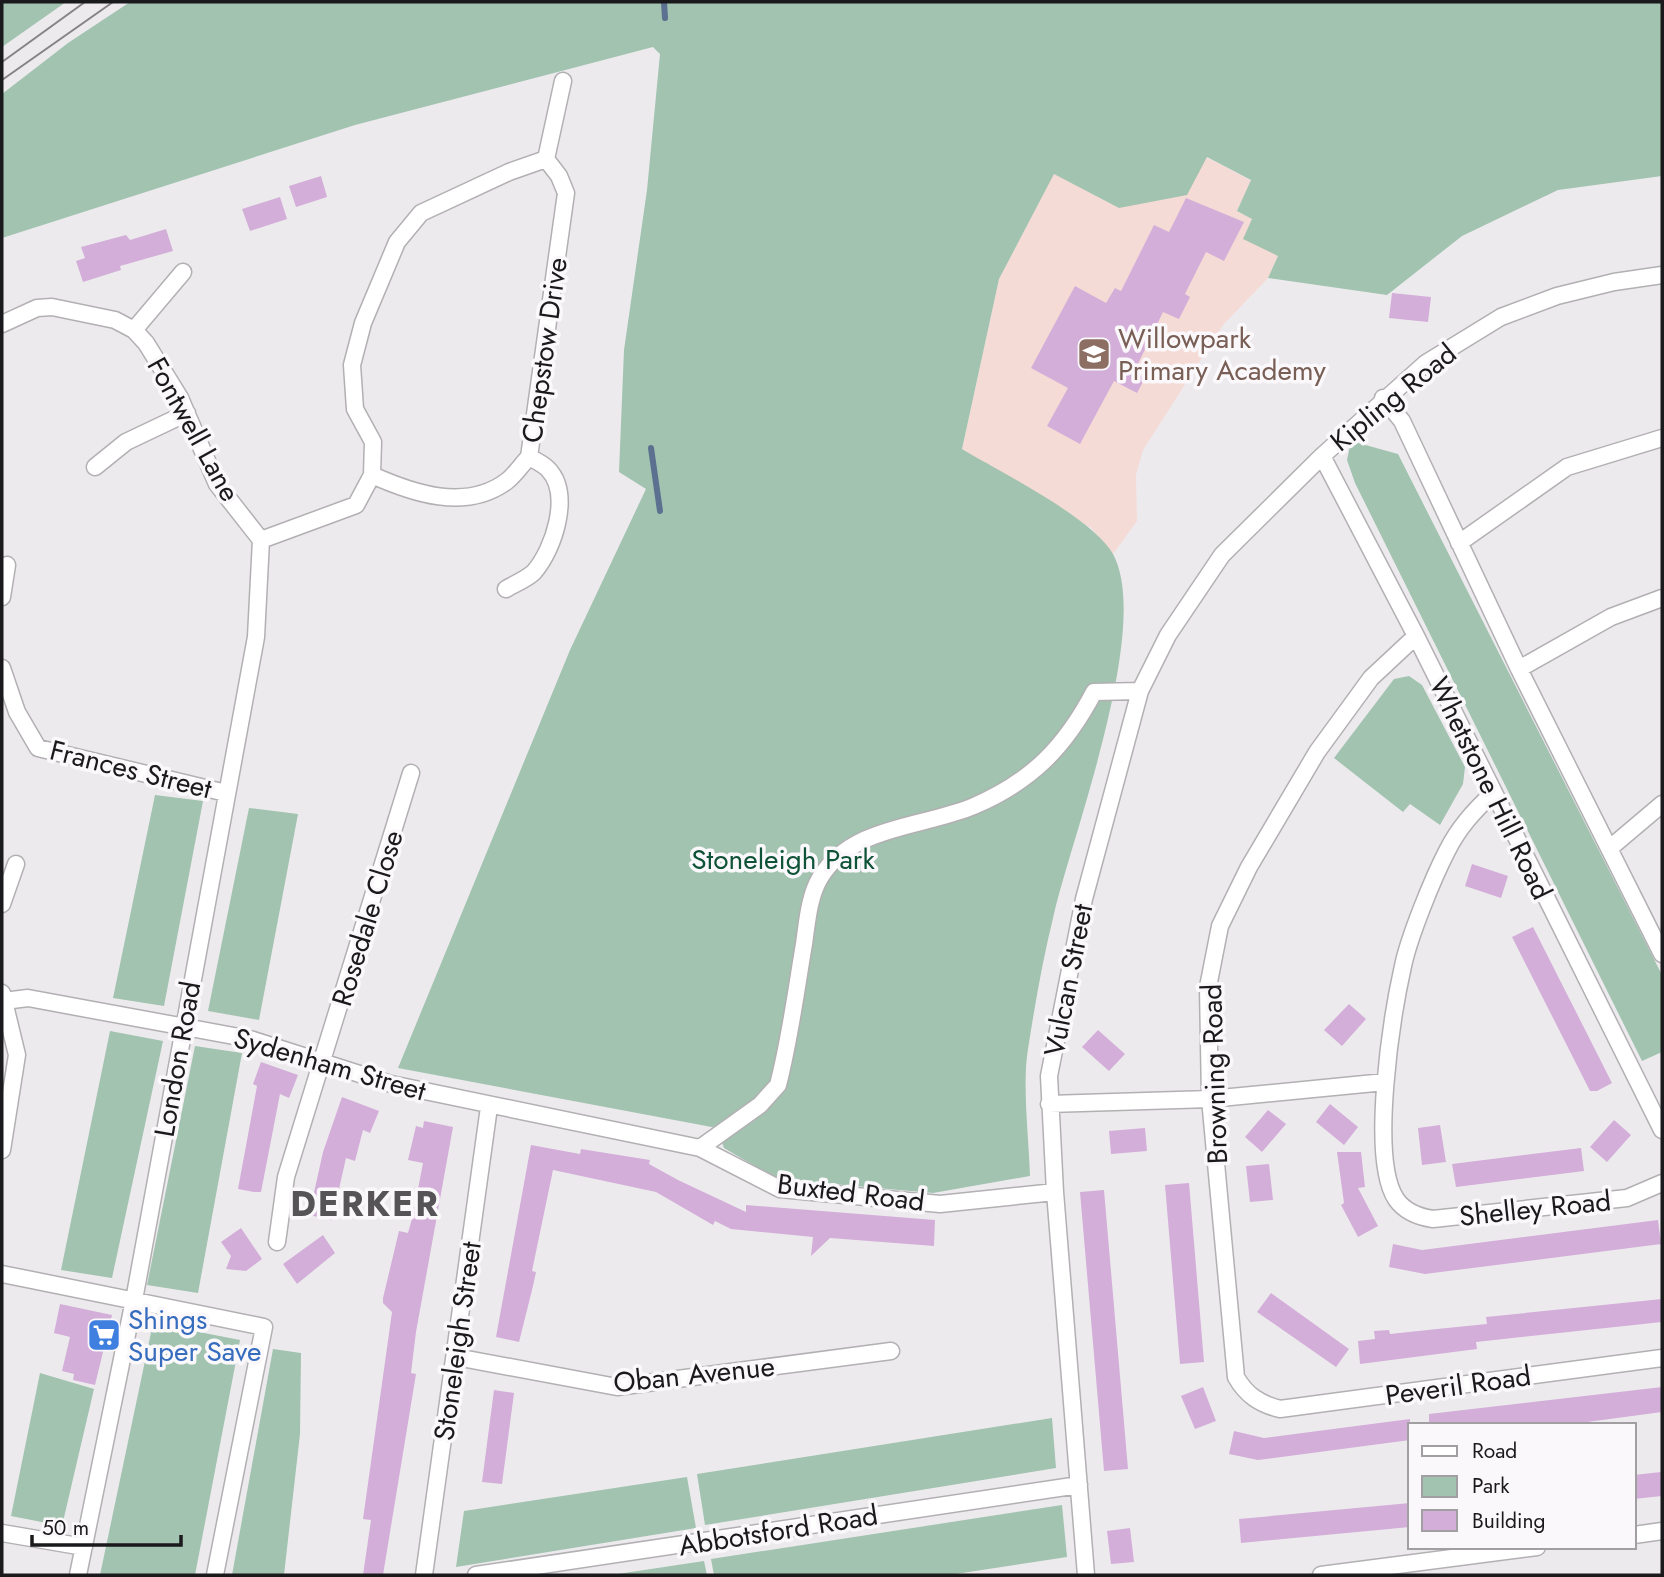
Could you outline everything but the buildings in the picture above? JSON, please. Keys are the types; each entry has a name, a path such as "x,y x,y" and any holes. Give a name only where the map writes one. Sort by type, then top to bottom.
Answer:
{"street":[{"path":"261,540 356,505 372,475 373,442 355,409 352,365 363,323 397,242 421,213 509,172 546,159 563,81"},
{"name":"Chepstow Drive","path":"372,475 413,493 441,497 480,494 507,481 529,457 566,193 546,159"},
{"path":"134,330 183,272"},
{"name":"Kipling Road","path":"1322,456 1383,398 1426,363 1501,317 1557,296 1614,282 1662,275"},
{"name":"Fontwell Lane","path":"2,324 37,308 52,307 115,320 134,330 146,343 187,413 218,484 261,540"},
{"path":"1383,398 1402,421 1519,669 1662,954"},
{"path":"95,467 126,442 187,413"},
{"path":"1459,543 1567,467 1662,438"},
{"name":"Whetstone Hill Road","path":"1322,456 1416,636 1660,1121"},
{"name":"Vulcan Street","path":"1086,1575 1049,1104 1049,1076 1084,899 1140,691 1168,635 1222,555 1322,456"},
{"path":"506,589 533,573 551,543 559,507 555,481 548,469 529,457"},
{"name":"London Road","path":"78,1575 134,1300 256,637 261,540"},
{"path":"2,597 7,565"},
{"path":"1519,669 1611,617 1662,597"},
{"name":"Browning Road","path":"1256,1400 1236,1377 1210,1099 1208,987 1220,926 1249,867 1317,752 1371,677 1416,636"},
{"name":"Frances Street","path":"2,668 17,712 38,748 226,793"},
{"path":"700,1148 760,1105 778,1085 809,910 819,879 841,851 879,834 972,807 1007,789 1045,763 1079,721 1094,692 1140,691"},
{"name":"Rosedale Close","path":"276,1242 286,1177 411,773"},
{"path":"1049,1104 1210,1099 1385,1082 1403,965 1446,853 1464,821 1493,793"},
{"path":"1610,848 1662,804"},
{"path":"2,904 16,864"},
{"path":"2,1150 17,1055 3,997"},
{"name":"Sydenham Street","path":"3,997 28,998 250,1039 391,1084 489,1107"},
{"name":"Shelley Road","path":"1385,1082 1382,1102 1389,1178 1396,1199 1419,1217 1433,1219 1627,1198 1662,1182"},
{"name":"Buxted Road","path":"489,1107 700,1148 780,1189 940,1204 1055,1192"},
{"name":"Stoneleigh Street","path":"424,1575 489,1107"},
{"path":"2,1274 264,1327 215,1575"},
{"name":"Oban Avenue","path":"456,1357 617,1387 891,1351"},
{"name":"Peveril Road","path":"1256,1400 1280,1409 1662,1358"},
{"name":"Abbotsford Road","path":"476,1575 1079,1485"},
{"path":"1636,1535 1662,1531"},
{"path":"2,1533 84,1548"},
{"path":"1321,1575 1522,1549"}],"shaded area":[{"name":"Willowpark Primary Academy","path":"1206,157 1252,181 1237,211 1253,219 1278,256 1268,278 1223,325 1143,450 1136,475 1137,521 1113,554 1091,528 962,449 999,279 1054,173 1119,208"}],"green space":[{"path":"2,2 66,2 2,47"},
{"name":"Stoneleigh Park","path":"130,2 1662,2 1662,176 1558,190 1462,236 1387,295 1268,278 1278,256 1243,239 1252,219 1237,211 1251,180 1207,157 1187,195 1119,208 1054,174 999,279 962,449 1044,497 1086,526 1113,554 1122,587 1123,629 1116,678 1105,731 1050,931 1028,1049 1026,1095 1030,1176 933,1193 777,1179 724,1148 717,1128 398,1068 570,650 646,489 619,472 624,350 647,190 660,54 653,47 355,125 2,238 2,94 68,43"},
{"path":"1351,441 1398,454 1662,975 1662,1052 1642,1061 1355,483 1347,460"},
{"path":"1409,676 1422,685 1465,767 1463,784 1440,825 1410,804 1403,812 1334,758 1394,679"},
{"path":"155,795 203,801 164,1006 113,998"},
{"path":"249,808 298,814 259,1020 208,1011"},
{"path":"110,1031 163,1041 112,1278 61,1270"},
{"path":"195,1046 242,1053 198,1293 147,1285"},
{"path":"153,1323 240,1340 195,1575 100,1575"},
{"path":"273,1349 301,1353 300,1434 284,1575 232,1575"},
{"path":"40,1373 94,1389 62,1526 11,1516"},
{"path":"1052,1418 1056,1468 705,1525 697,1474"},
{"path":"687,1477 696,1528 456,1567 464,1511"},
{"path":"1062,1505 1067,1557 949,1575 714,1575 711,1559"},
{"path":"704,1561 707,1575 611,1575"}],"waterway":[{"path":"664,2 665,18"},
{"path":"651,448 660,511"}],"tram line":[{"path":"2,62 85,2"},
{"path":"2,80 113,2"}],"place":[{"name":"Willowpark Primary Academy","path":"1094,354"},
{"name":"Shings Super Save","path":"104,1335"}],"district":[{"name":"DERKER","path":"365,1204"}]}
